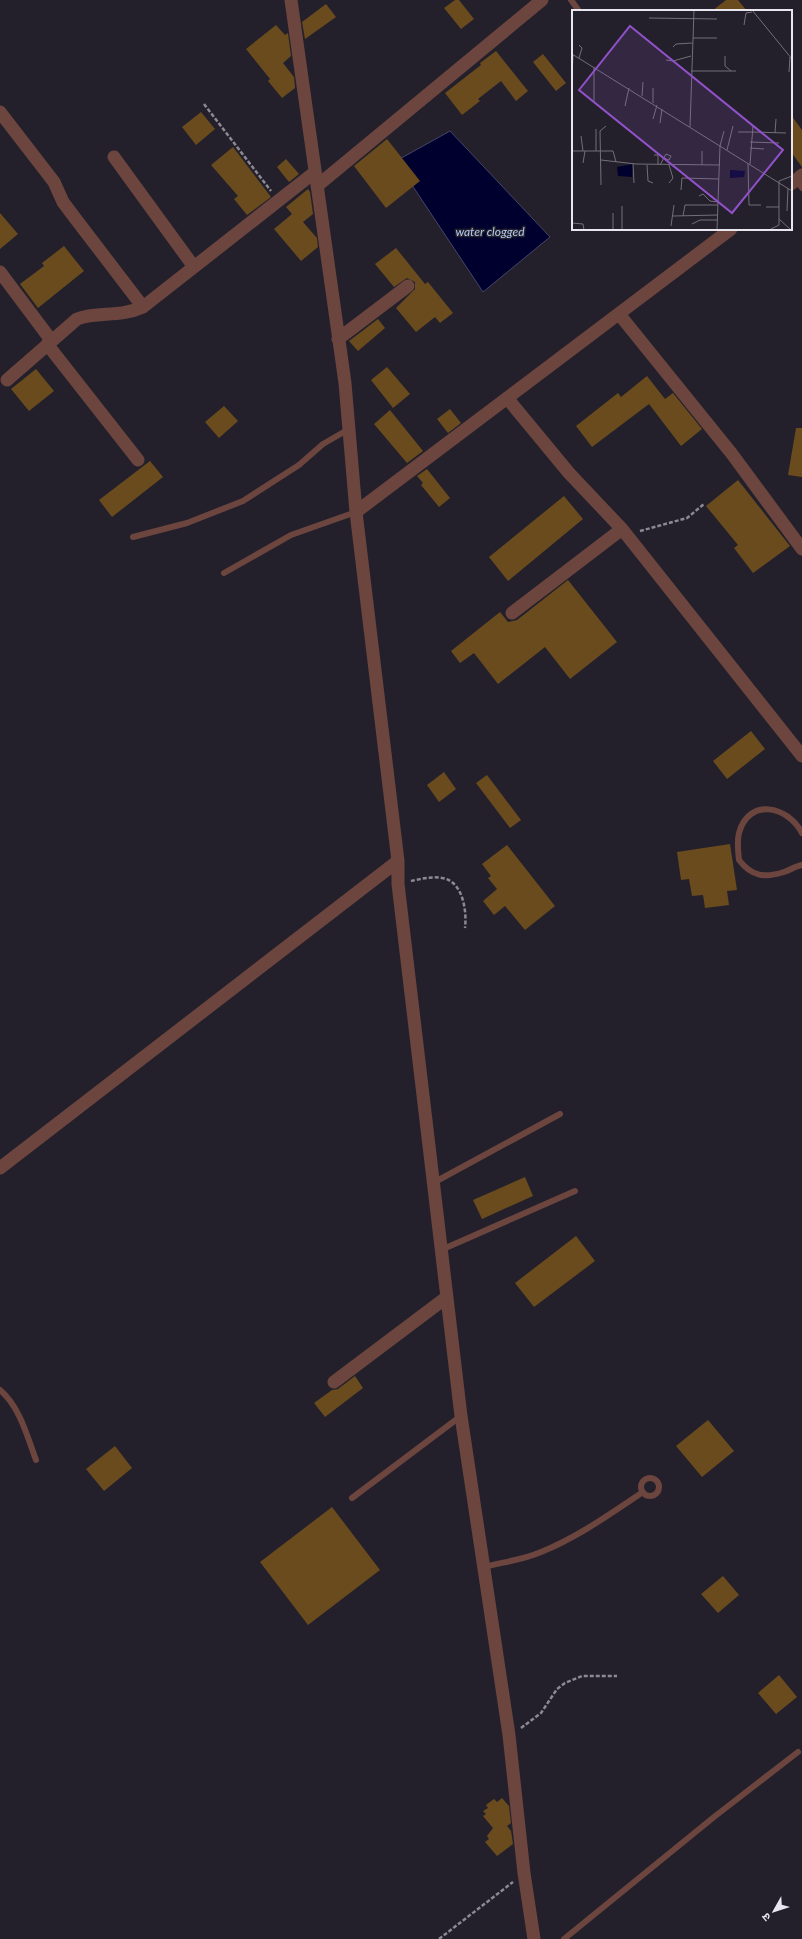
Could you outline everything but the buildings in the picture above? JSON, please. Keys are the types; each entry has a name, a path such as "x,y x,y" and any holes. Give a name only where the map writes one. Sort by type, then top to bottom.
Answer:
{"street":[{"path":"291,0 349,429 356,512 398,861 398,884 461,1416 509,1735 524,1873 534,1939"},
{"path":"317,186 542,0"},
{"path":"0,112 54,182 63,202 143,307"},
{"path":"114,157 194,268"},
{"path":"7,380 76,319 84,316 126,313 143,307 315,172"},
{"path":"356,512 730,230"},
{"path":"0,272 49,342 138,460"},
{"path":"338,339 408,286"},
{"path":"619,314 732,454 802,548"},
{"path":"507,398 569,474 624,533 802,756"},
{"path":"512,613 624,533"},
{"path":"0,1168 398,861"},
{"path":"334,1382 447,1297"}],"lane":[{"path":"571,0 578,10"},
{"path":"134,537 186,523 243,501 299,465 323,444 349,429"},
{"path":"224,573 291,535 356,512"},
{"path":"802,833 792,818 786,814 777,810 759,811 751,815 744,822 739,833 738,852 740,860 753,874 766,876 802,865"},
{"path":"433,1183 560,1114"},
{"path":"441,1250 575,1191"},
{"path":"0,1390 14,1407 24,1425 36,1460"},
{"path":"352,1498 461,1416"},
{"path":"484,1567 529,1556 551,1548 603,1520 643,1492"},
{"path":"564,1939 714,1817 798,1752"}],"path":[{"path":"204,104 278,201"},
{"path":"624,533 687,518 704,504"},
{"path":"398,884 424,878 442,878 449,880 461,894 465,912 465,928"},
{"path":"509,1735 540,1713 557,1689 565,1682 582,1676 617,1676"},
{"path":"439,1939 524,1873"}],"water":[{"name":"water clogged","path":"450,131 550,237 483,292 396,161"}]}
